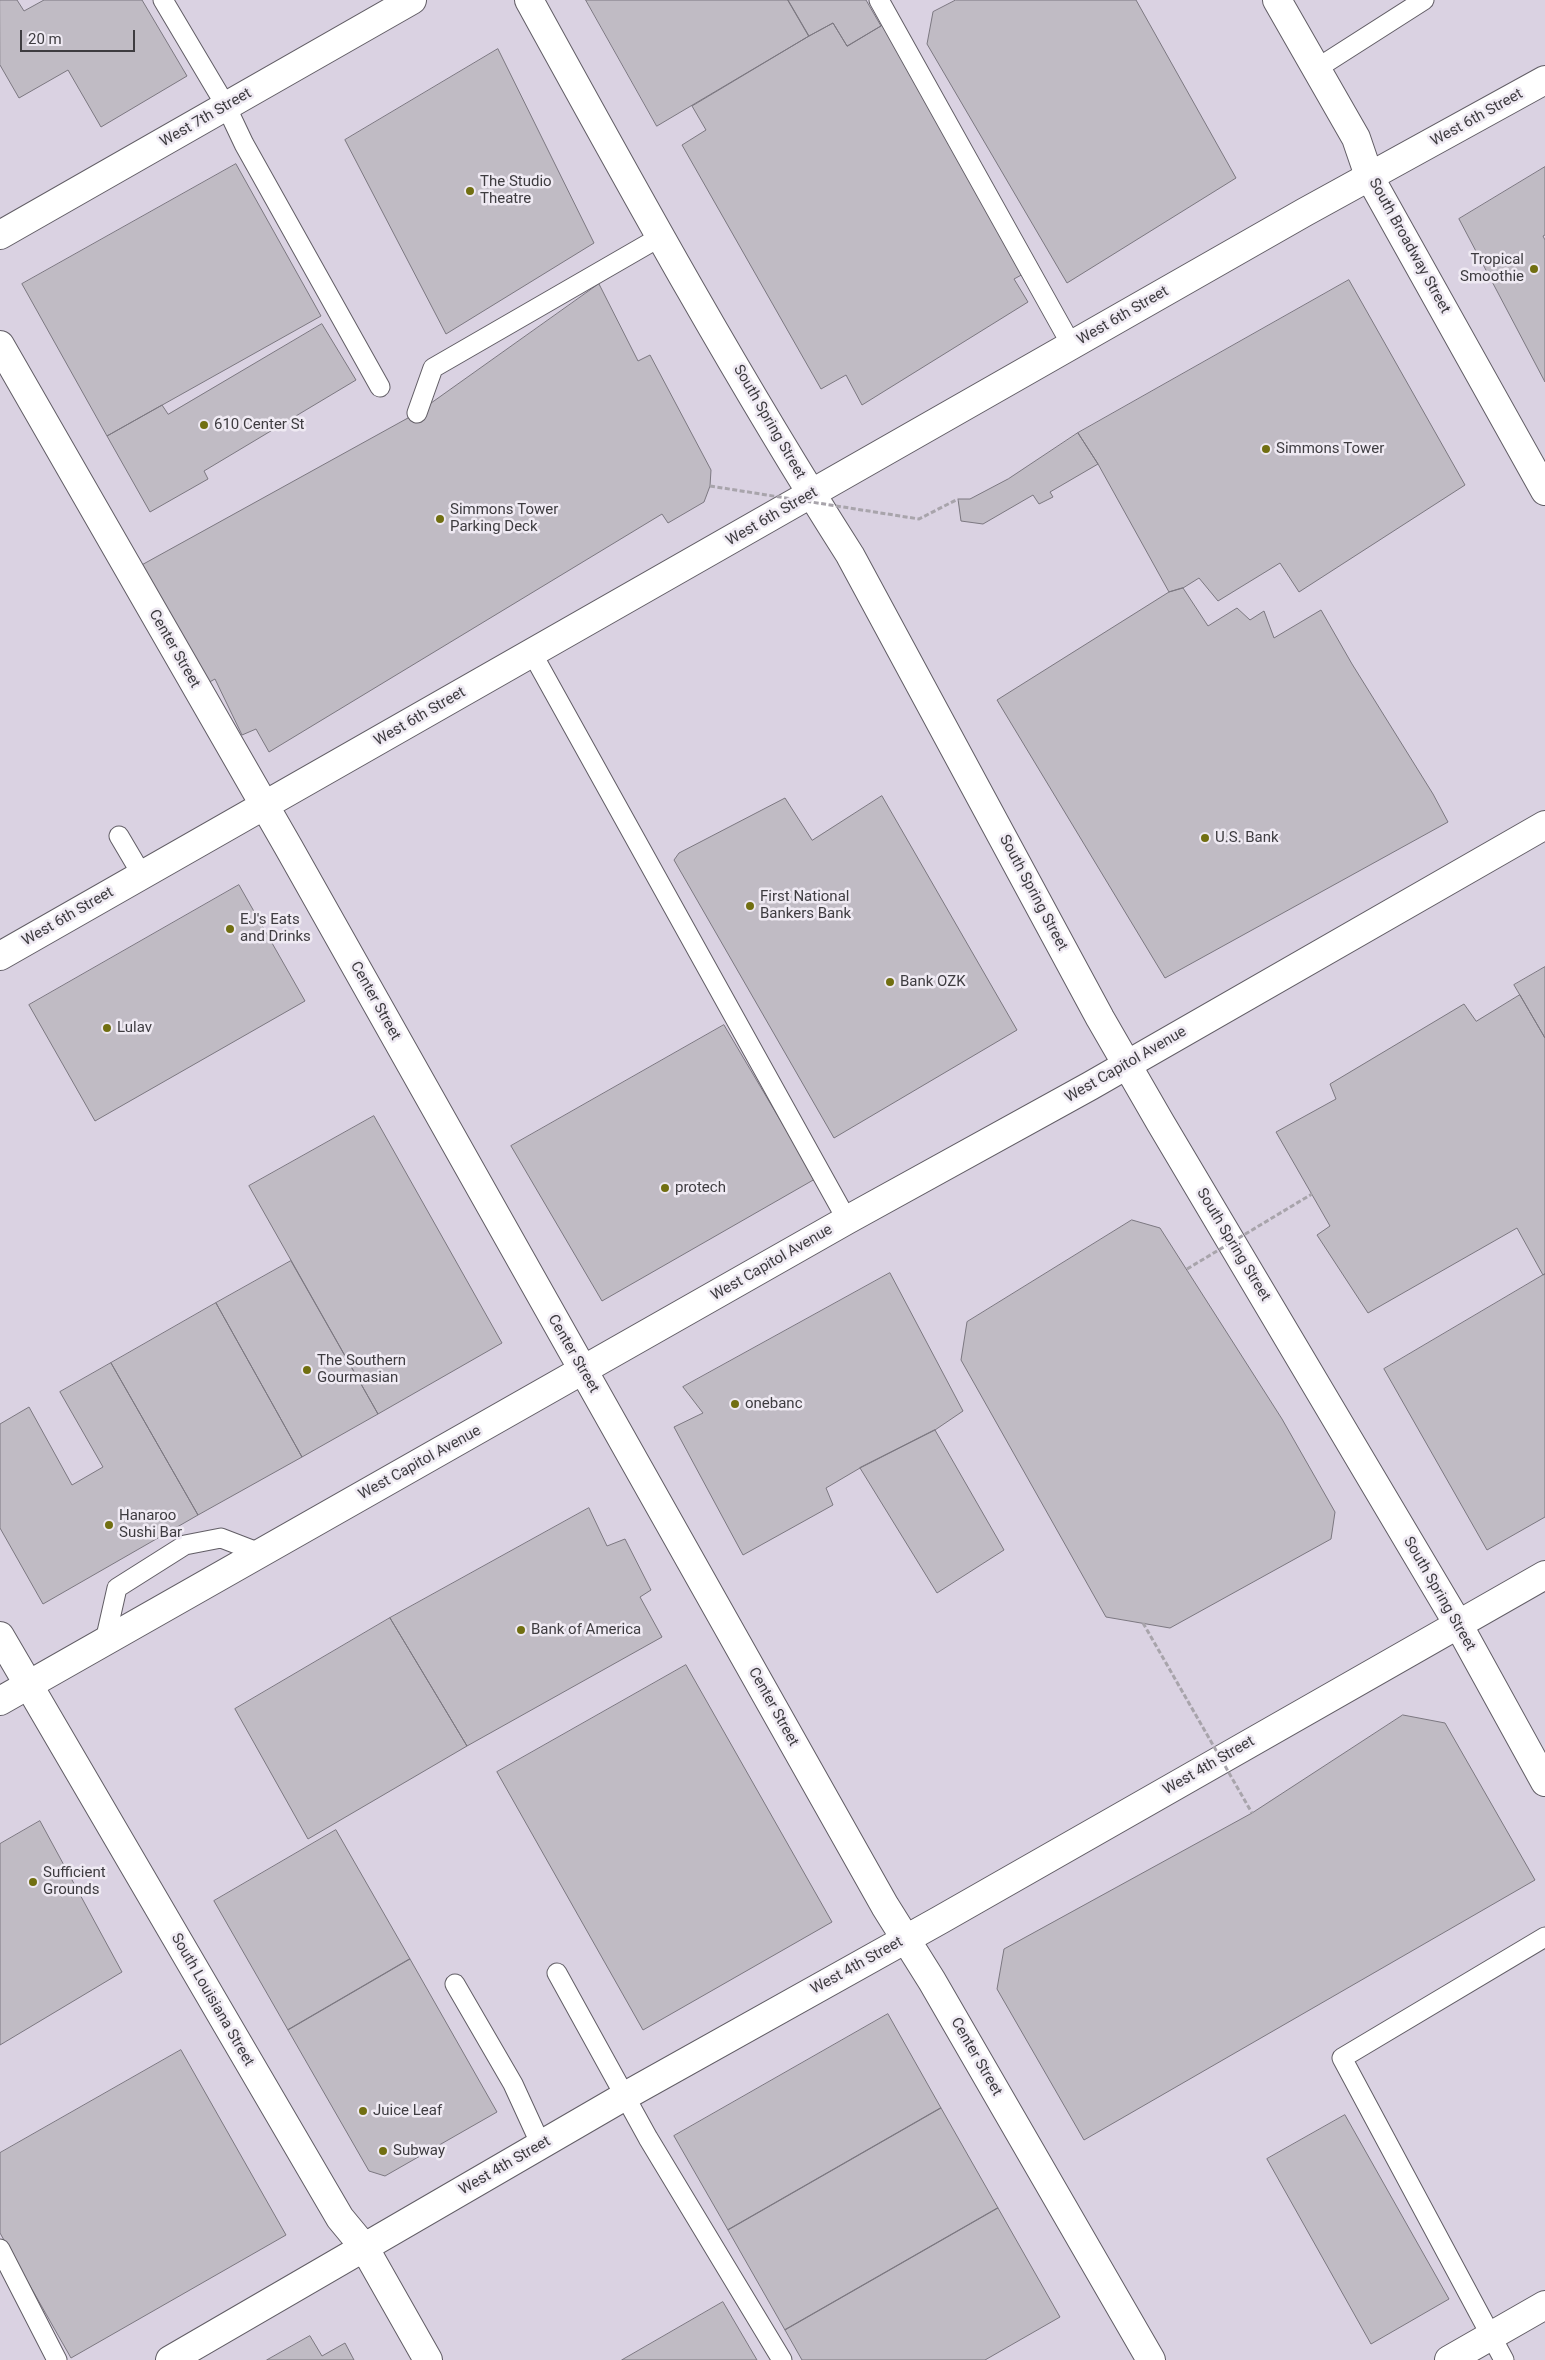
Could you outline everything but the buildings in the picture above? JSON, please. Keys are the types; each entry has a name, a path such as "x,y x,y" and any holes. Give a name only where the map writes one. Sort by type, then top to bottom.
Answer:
{"street":[{"name":"West 7th Street","path":"0,235 412,0"},
{"name":"South Spring Street","path":"529,0 660,236 811,494 850,555 1127,1064 1458,1624 1545,1782"},
{"name":"South Broadway Street","path":"1276,0 1356,138 1369,176 1545,491"},
{"name":"West 6th Street","path":"0,956 1369,176 1545,80"},
{"name":"Center Street","path":"0,345 264,806 582,1371 614,1424 884,1906 906,1938 1152,2360"},
{"name":"West Capitol Avenue","path":"0,1701 847,1220 1127,1064 1545,825"},
{"name":"West 4th Street","path":"170,2360 625,2096 1545,1575"},
{"name":"South Louisiana Street","path":"0,1636 340,2218 364,2246 428,2360"},
{"path":"1449,2360 1545,2305"}],"lane":[{"path":"163,0 185,21 244,144 380,387"},
{"path":"879,0 1072,346"},
{"path":"1316,69 1424,0"},
{"path":"417,412 433,368 660,236"},
{"path":"575,303 594,276"},
{"path":"532,652 847,1220"},
{"path":"119,836 142,875"},
{"path":"105,1641 117,1588 185,1545 221,1538 260,1554"},
{"path":"1504,2360 1342,2058 1545,1937"},
{"path":"557,1973 625,2096 782,2360"},
{"path":"455,1984 513,2084 541,2146"},
{"path":"0,2249 57,2360"}],"path":[{"path":"710,486 920,519 958,499"},
{"path":"1187,1269 1312,1194"},
{"path":"1143,1623 1252,1813"}],"shaded area":[{"path":"0,0 1545,0 1545,2360 0,2360"}],"place":[{"name":"The Studio Theatre","path":"470,191"},
{"name":"Tropical Smoothie","path":"1534,269"},
{"name":"610 Center St","path":"204,425"},
{"name":"Simmons Tower","path":"1266,449"},
{"name":"Simmons Tower Parking Deck","path":"440,519"},
{"name":"U.S. Bank","path":"1205,838"},
{"name":"First National Bankers Bank","path":"750,906"},
{"name":"EJ's Eats and Drinks","path":"230,929"},
{"name":"Bank OZK","path":"890,982"},
{"name":"Lulav","path":"107,1028"},
{"name":"protech","path":"665,1188"},
{"name":"The Southern Gourmasian","path":"307,1370"},
{"name":"onebanc","path":"735,1404"},
{"name":"Hanaroo Sushi Bar","path":"109,1525"},
{"name":"Bank of America","path":"521,1630"},
{"name":"Sufficient Grounds","path":"33,1882"},
{"name":"Juice Leaf","path":"363,2111"},
{"name":"Subway","path":"383,2151"}]}
